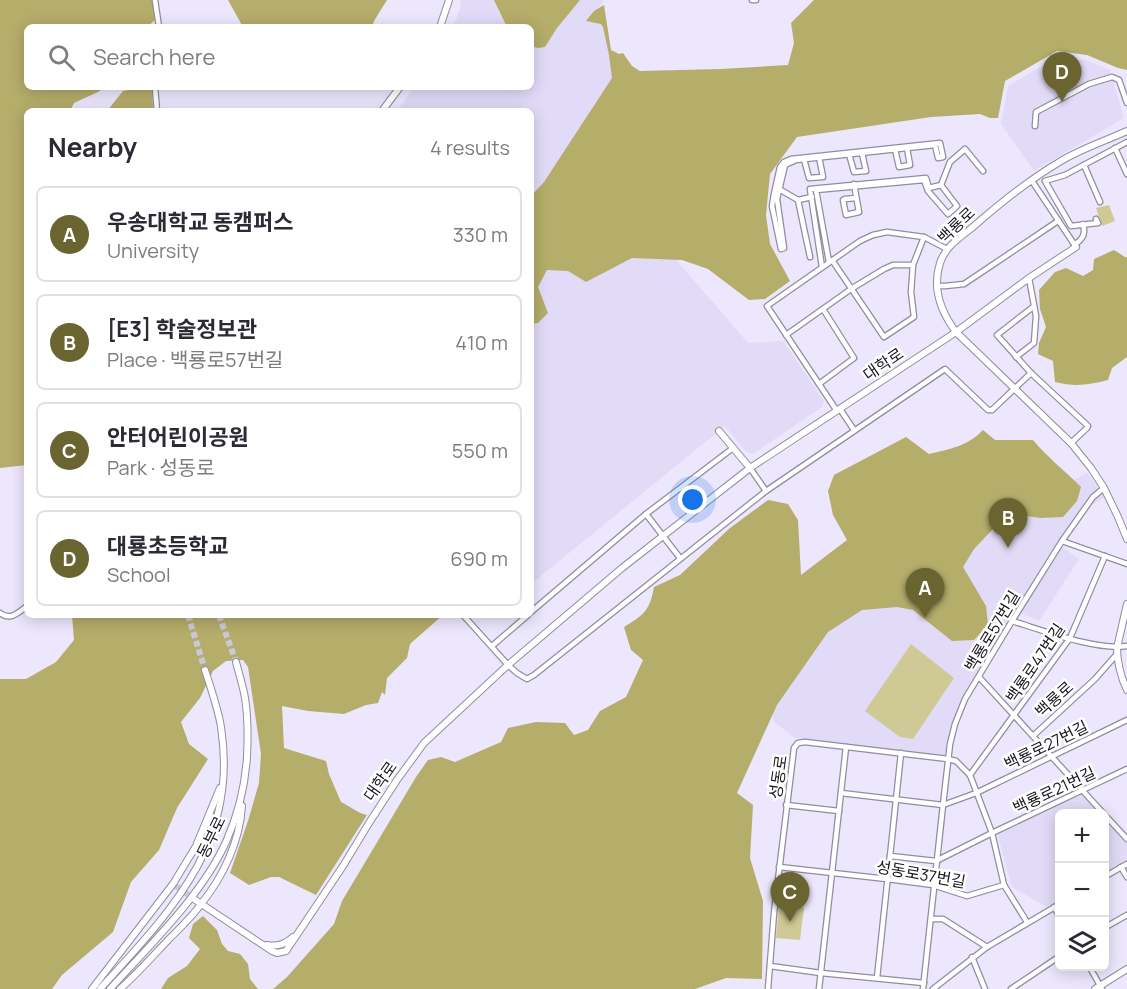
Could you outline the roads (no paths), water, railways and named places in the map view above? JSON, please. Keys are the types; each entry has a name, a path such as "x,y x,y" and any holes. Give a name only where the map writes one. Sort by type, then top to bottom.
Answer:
{"main road":[{"path":"441,24 449,0"},
{"path":"384,108 398,90"},
{"name":"백룡로","path":"1127,131 1062,161 999,204 947,249 940,263 937,280 939,300 946,318 956,332 1071,443 1104,488 1127,539"},
{"name":"대학로","path":"194,899 264,944 274,946 288,941 298,933 397,780 424,743 508,665 622,568 750,468 956,332 1075,246"},
{"path":"719,431 750,468"},
{"name":"백룡로","path":"1127,604 1117,651 1127,690"},
{"name":"동부로","path":"110,989 192,896 226,842 242,797 246,769 245,698 236,662"},
{"name":"동부로","path":"100,989 184,891 200,864 215,825 224,779 224,752 221,726 205,670"},
{"path":"92,989 175,885 196,846 224,779"},
{"path":"120,989 138,973 201,904 219,878 232,849 241,820 242,797"},
{"path":"1099,988 1127,969"}],"street":[{"path":"155,0 159,24"},
{"path":"1035,126 1036,112 1089,84 1112,76 1119,80 1127,103"},
{"path":"155,90 157,108"},
{"path":"1096,219 1098,223 1071,226 1045,181 1065,175 1127,142"},
{"path":"940,143 943,157 938,158 935,145 895,149 796,160 785,165 777,199 784,248 781,249 772,206 780,167 784,162 791,159 940,143"},
{"path":"895,149 898,166 910,165 907,148"},
{"path":"1115,148 1127,174"},
{"path":"941,185 950,162 965,149 983,171"},
{"path":"849,154 854,172 866,171 862,153"},
{"path":"804,159 808,178 824,177 819,157"},
{"path":"1084,165 1100,202"},
{"path":"822,267 813,196 816,190 926,178 930,188 941,185"},
{"path":"855,185 924,180 928,191 948,214 957,206 941,185"},
{"path":"1032,181 1075,246 1083,237 1085,231 1083,224"},
{"path":"855,185 856,198"},
{"path":"779,189 798,200 813,196"},
{"path":"813,196 830,261 884,337 914,317 911,292 913,266 924,237"},
{"path":"798,200 810,257"},
{"path":"938,286 964,284 1058,221"},
{"path":"854,430 819,384 767,306 830,261 873,235 887,232 924,237 947,249"},
{"path":"786,335 851,289 884,269 894,265 913,266"},
{"path":"1016,357 1034,343 1036,316 1029,278"},
{"path":"1033,307 997,335 1031,373 1088,426 1071,443"},
{"path":"819,384 855,358 823,309"},
{"path":"465,618 508,665 527,679 766,491 945,369 988,410 992,410 1031,373"},
{"path":"534,611 646,514 733,448"},
{"path":"750,468 766,491"},
{"name":"백룡로57번길","path":"821,973 877,978 924,986 933,885 948,759 955,724 965,699 1062,541 1093,497 1104,488"},
{"path":"646,514 680,558"},
{"path":"1062,541 1127,564"},
{"name":"백룡로47번길","path":"970,775 1070,638 1105,556"},
{"path":"0,613 12,616 24,608"},
{"path":"492,646 525,618"},
{"path":"1012,621 1117,651 1127,646"},
{"name":"백룡로","path":"1033,736 1095,679 1117,651"},
{"path":"979,677 1099,809"},
{"name":"백룡로27번길","path":"943,805 976,793 1127,720"},
{"name":"성동로","path":"768,989 774,913 794,748 798,743 805,742 948,759"},
{"path":"819,989 846,747"},
{"path":"877,978 901,753"},
{"path":"948,759 956,761 970,775 992,833 1004,885 1027,922"},
{"name":"백룡로21번길","path":"936,861 1081,789 1127,769"},
{"path":"841,793 943,805"},
{"path":"786,805 839,811"},
{"path":"1109,819 1127,839"},
{"path":"890,856 936,861"},
{"path":"1109,874 1127,864"},
{"name":"성동로37번길","path":"779,867 933,885 968,896 1004,885"},
{"path":"1121,867 1127,877"},
{"path":"933,989 972,957 1054,907"},
{"path":"1109,925 1127,915"},
{"path":"931,919 943,919 987,947"},
{"path":"972,957 985,989"},
{"path":"1011,989 1055,959"},
{"path":"770,966 821,973"},
{"path":"1091,971 1099,988"}],"tunnel":[{"path":"189,618 205,670"},
{"path":"220,618 236,662"},
{"path":"176,886 194,899"}],"place":[{"name":"대룡초등학교","path":"1062,102"},
{"name":"[E3] 학술정보관","path":"1008,548"},
{"name":"우송대학교 동캠퍼스","path":"925,618"},
{"name":"안터어린이공원","path":"790,922"}]}
